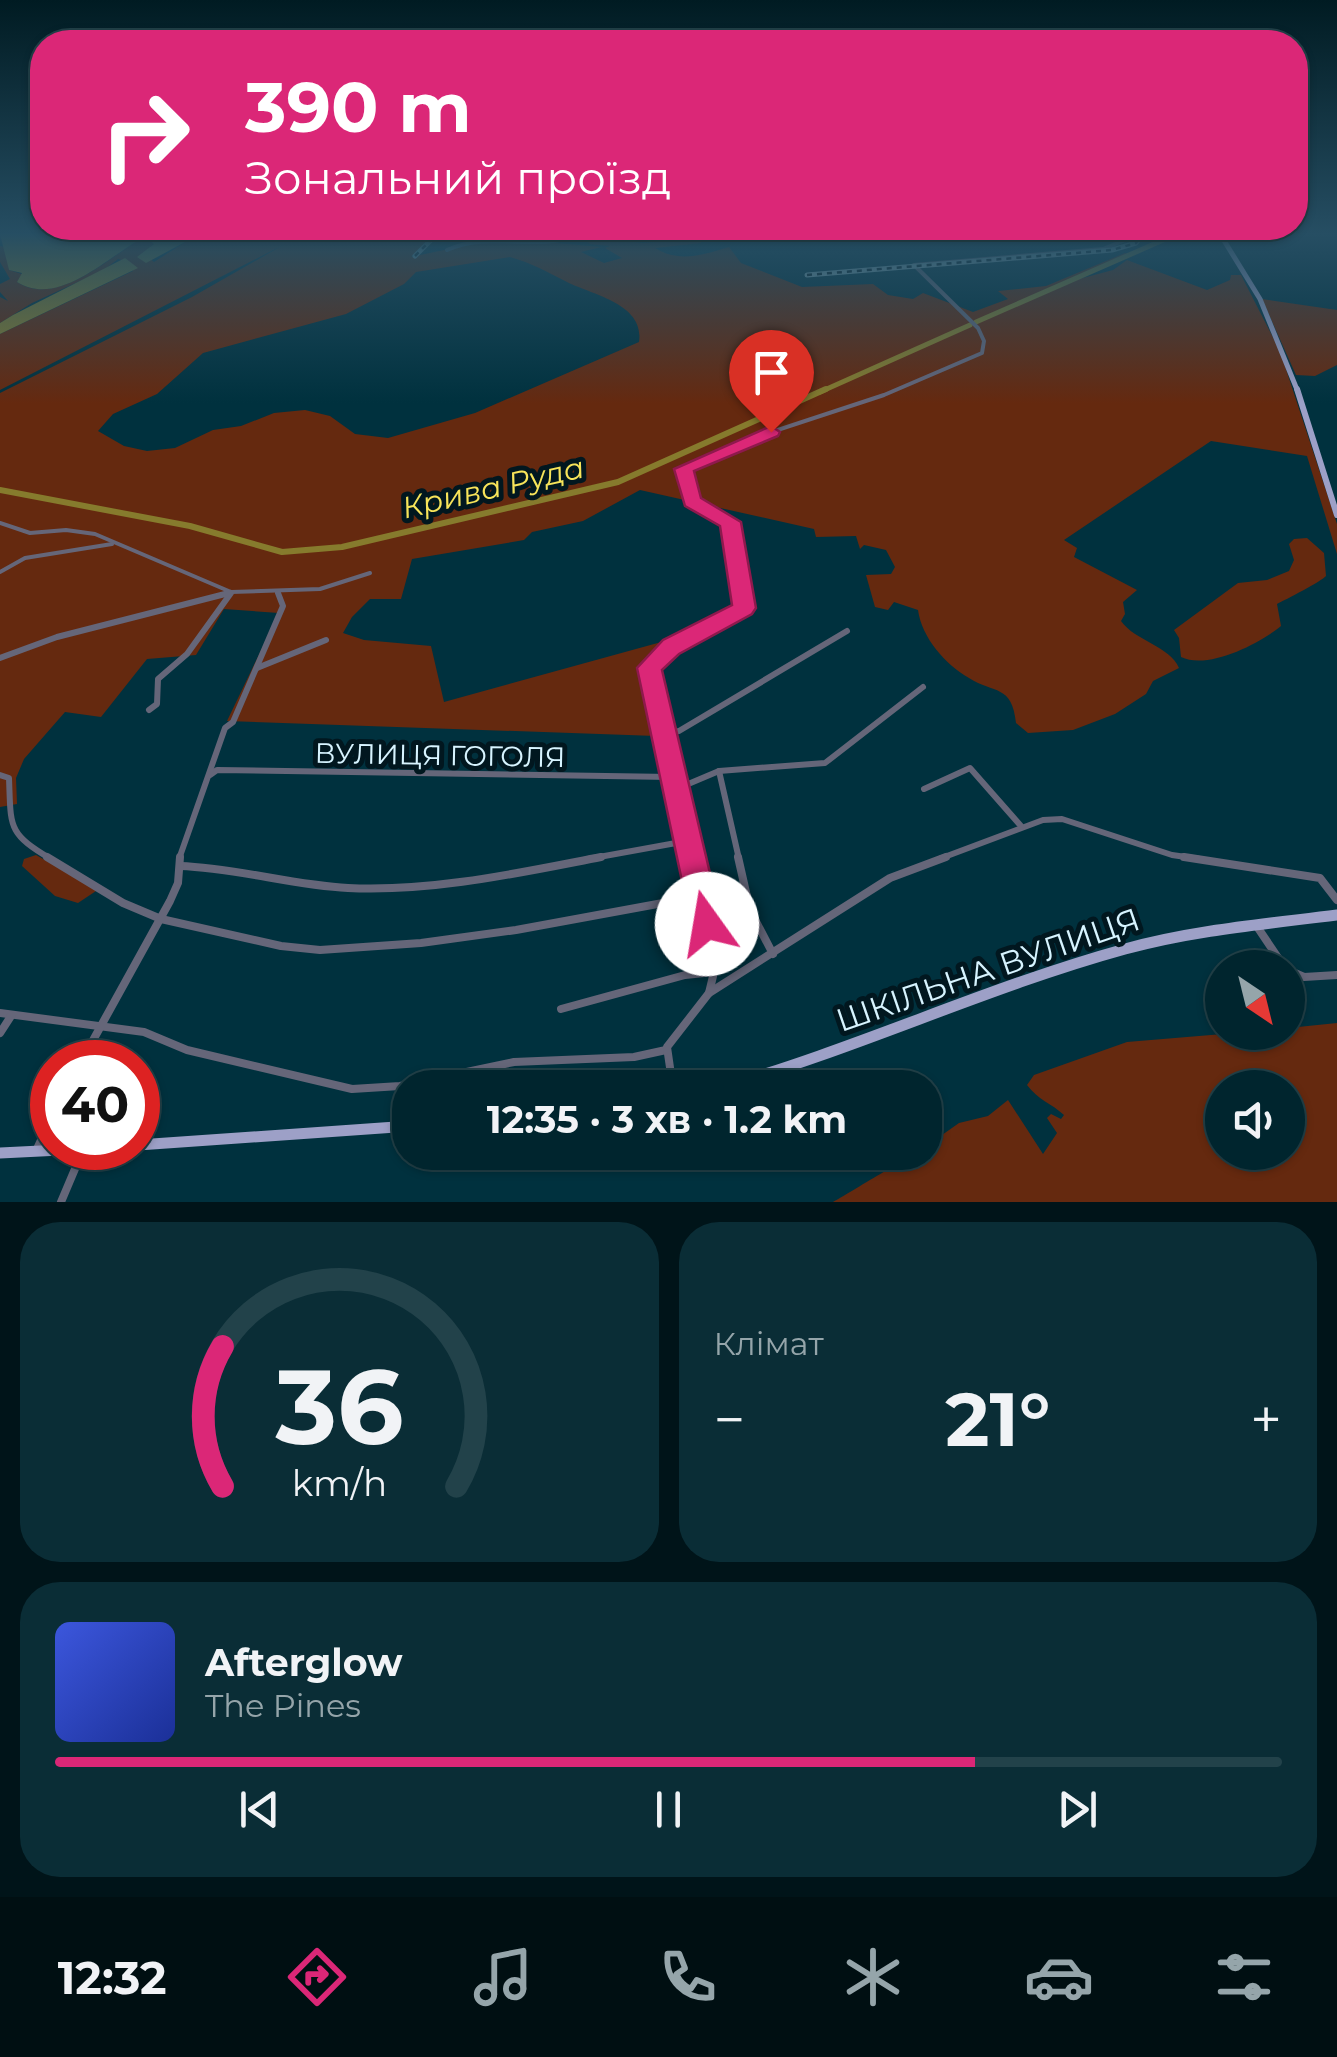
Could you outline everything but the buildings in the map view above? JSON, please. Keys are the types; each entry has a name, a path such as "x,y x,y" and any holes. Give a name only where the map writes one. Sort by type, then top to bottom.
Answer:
{"main road":[{"path":"1253,290 1278,339 1337,515"},
{"name":"ШКІЛЬНА ВУЛИЦЯ","path":"778,1070 1121,950 1180,936 1337,915"},
{"path":"160,1143 392,1127"},
{"path":"0,1153 30,1151"}],"street":[{"path":"670,1070 666,1050 710,992 714,972 650,664 671,647 744,608 730,522 692,502 683,469 750,440 884,395 977,356 983,351 982,335 940,290"},
{"path":"0,523 30,534 66,530 96,534 232,592 278,594 307,587 330,588 370,573"},
{"path":"0,572 42,553 112,544"},
{"path":"0,658 58,634 148,612 177,610 232,592"},
{"path":"149,710 157,704 158,679 187,654 232,592"},
{"path":"92,1040 178,883 190,822 225,728 233,722 282,606 278,594"},
{"path":"662,734 679,730 848,632"},
{"path":"257,668 326,640"},
{"path":"674,790 719,771 826,763 922,686"},
{"path":"924,789 970,768 1021,826"},
{"name":"ВУЛИЦЯ ГОГОЛЯ","path":"210,775 217,770 671,777"},
{"path":"719,771 750,910 773,954"},
{"path":"0,775 9,778 11,823 22,842 123,903 160,920 281,946 320,950 485,934 701,896"},
{"path":"710,992 724,987 836,909 890,878 1021,826 1056,818 1172,856 1320,878 1337,900"},
{"path":"180,866 301,884 371,888 467,880 687,842"},
{"path":"1256,926 1273,950"},
{"path":"561,1009 685,975 714,972"},
{"path":"1305,977 1337,975"},
{"path":"0,1013 144,1032 187,1050 302,1076 317,1083 382,1090 424,1084 495,1065 565,1057 633,1057 666,1050"},
{"path":"0,1033 11,1016"},
{"path":"61,1202 75,1170"}],"shaded area":[{"path":"60,290 0,323 0,297 8,301 0,292"},
{"path":"62,290 92,290 0,334 0,323"},
{"path":"93,290 195,290 0,390 0,334"},
{"path":"204,290 392,290 346,314 203,353 157,394 113,414 98,431 124,446 147,451 175,448 213,430 241,426 274,413 305,410 330,416 355,434 388,438 475,413 639,342 639,329 626,310 586,290 881,290 913,299 923,293 973,312 1008,299 998,291 1007,290 1249,290 1280,351 1337,524 1337,554 1307,456 1211,441 1064,540 1077,548 1074,557 1137,590 1123,602 1125,614 1121,621 1168,654 1179,668 1153,681 1146,694 1115,714 1073,730 1028,733 1016,723 1006,696 969,678 943,658 924,630 918,610 894,602 888,610 875,607 866,575 891,574 895,567 886,550 864,545 860,549 856,536 816,537 814,529 640,490 583,521 532,532 524,540 412,559 401,599 370,599 343,633 364,640 431,646 444,702 694,633 646,661 640,670 656,736 227,721 279,613 224,609 196,655 147,659 101,717 65,712 24,759 16,778 17,804 0,807 0,393"},
{"path":"1262,299 1337,310 1337,365 1315,376 1296,375"},
{"path":"1307,538 1324,553 1326,576 1277,604 1281,626 1247,647 1219,658 1181,657 1174,630 1238,583 1267,580 1289,571 1294,560 1289,544 1294,539"},
{"path":"36,855 96,891 78,903 55,896 22,866 24,859"},
{"path":"1337,1023 1337,1202 833,1202 887,1170 942,1170 942,1135 959,1123 988,1116 1008,1100 1043,1154 1057,1133 1047,1118 1051,1114 1061,1119 1064,1115 1027,1085 1034,1075 1127,1042 1205,1036 1205,1050 1305,1050 1305,1026"}],"waterway":[{"name":"Крива Руда","path":"976,322 1049,290"},
{"name":"Крива Руда","path":"820,392 970,325"},
{"name":"Крива Руда","path":"0,490 190,526 282,552 342,547 618,482 826,389"}],"route":[{"path":"707,924 677,806 649,668 654,659 671,647 744,608 730,522 692,502 683,469 771,432"}]}
